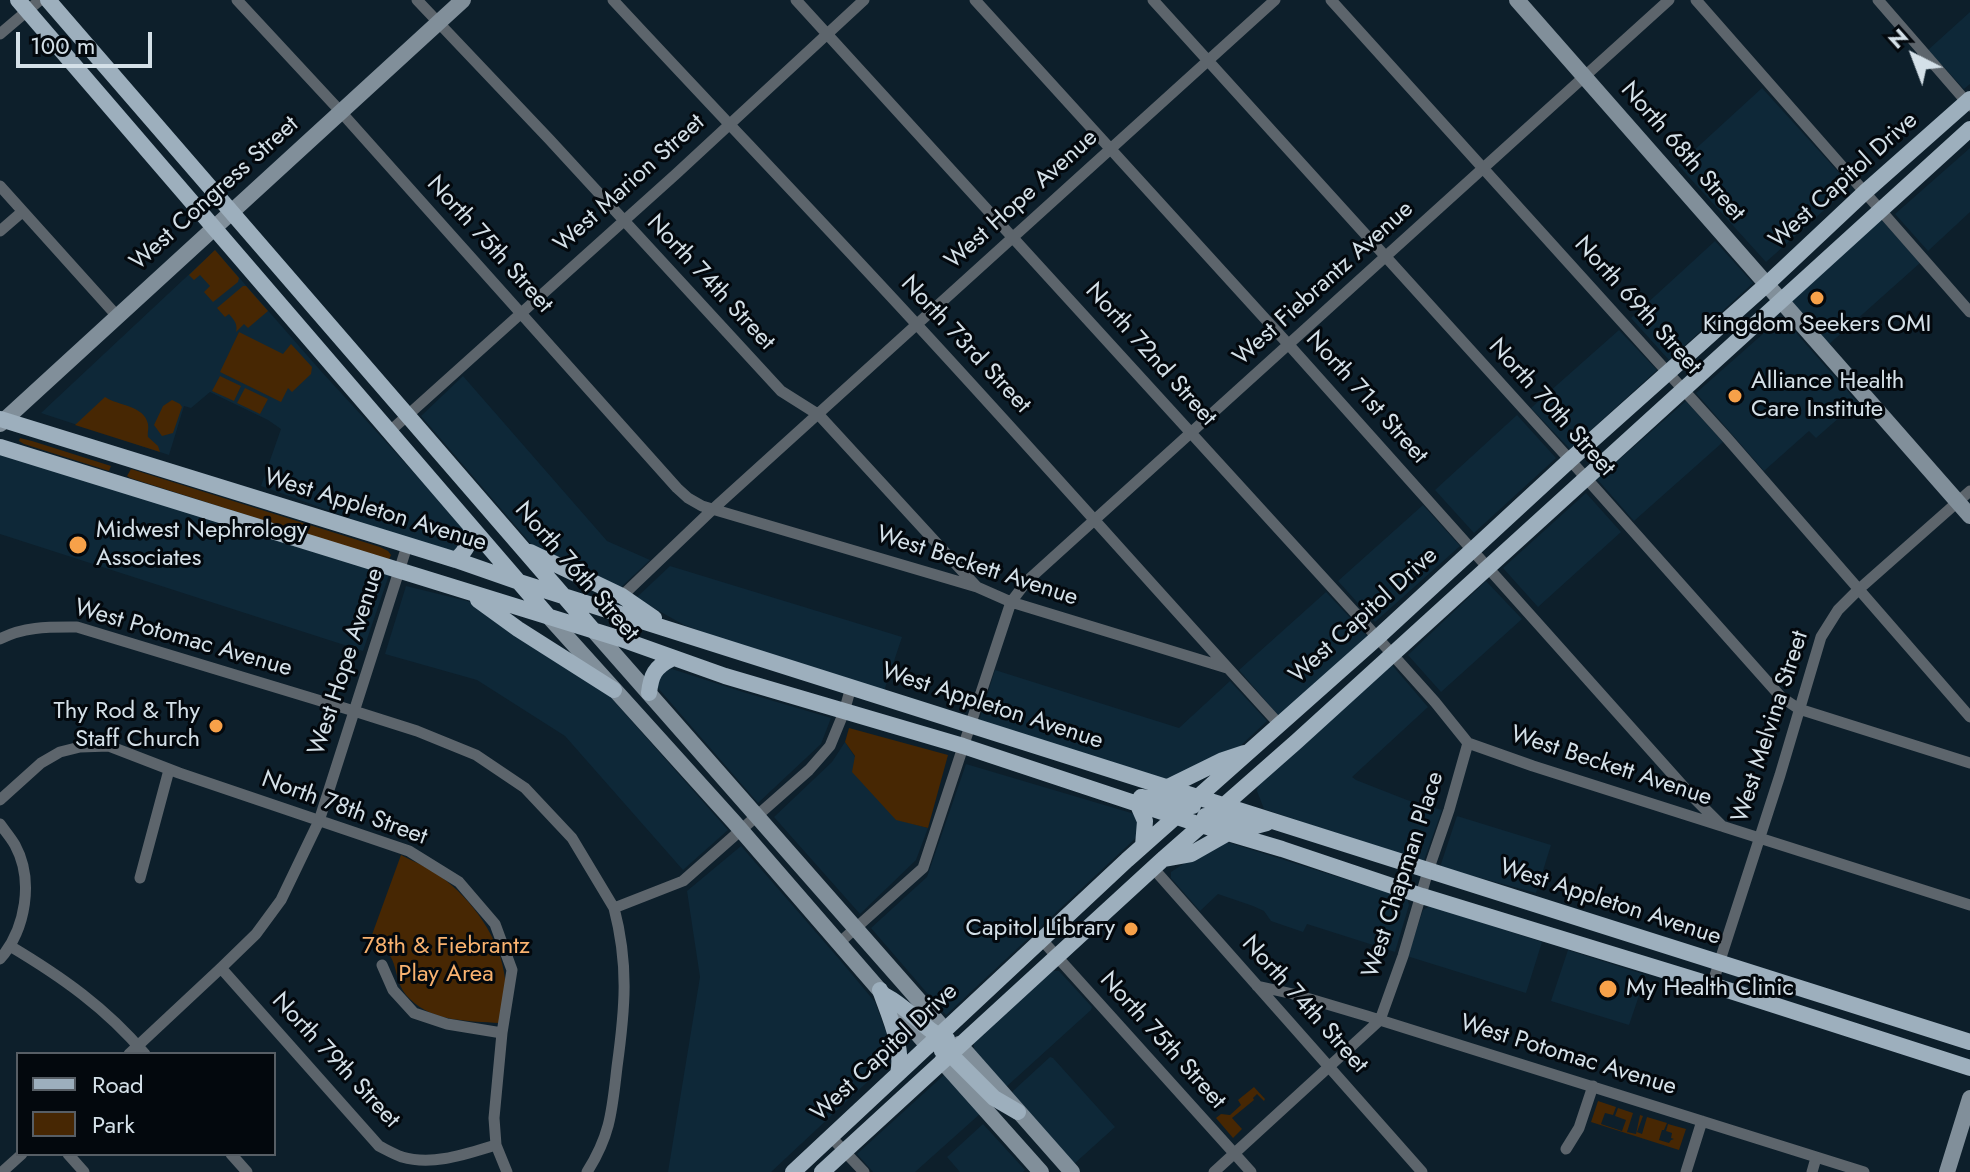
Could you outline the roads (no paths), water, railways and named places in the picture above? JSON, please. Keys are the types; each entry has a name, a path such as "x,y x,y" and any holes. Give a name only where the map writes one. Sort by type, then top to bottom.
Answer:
{"main road":[{"name":"North 76th Street","path":"48,0 594,631"},
{"name":"North 76th Street","path":"28,3 214,228 549,617"},
{"name":"West Capitol Drive","path":"1199,811 1246,755 1279,724 1474,551 1865,192 1969,103"},
{"name":"West Capitol Drive","path":"793,1172 1143,846 1253,780 1270,766 1970,129"},
{"path":"1781,301 1782,290 1793,271 1810,252 1814,240"},
{"path":"1720,357 1722,342 1749,312 1766,285"},
{"name":"West Appleton Avenue","path":"1,421 456,560 1166,788 1228,833 1970,1068"},
{"name":"West Appleton Avenue","path":"0,447 401,570 594,631 671,659 963,746 1131,802 1144,797 1199,811 1266,820 1970,1042"},
{"path":"456,560 468,545 471,527"},
{"path":"525,549 622,596 668,629"},
{"path":"463,590 614,690"},
{"path":"649,693 655,670 671,659"},
{"path":"1296,742 1293,734 1295,726 1316,691"},
{"path":"1270,766 1281,733 1279,724"},
{"path":"1166,788 1223,760 1246,755"},
{"path":"1253,780 1252,802 1266,820"},
{"path":"1131,802 1145,821 1143,846"},
{"path":"1157,864 1172,835 1199,811"},
{"path":"1157,864 1191,854 1228,833"},
{"name":"West Capitol Drive","path":"822,1172 1157,864"},
{"path":"1097,919 1103,897 1100,887"},
{"path":"883,993 901,1004 937,1037"},
{"path":"883,993 901,1063 898,1074"},
{"name":"North 76th Street","path":"937,1037 950,1053"},
{"name":"North 76th Street","path":"937,1037 950,1053"}],"street":[{"name":"North 75th Street","path":"237,0 677,488 699,505 713,509"},
{"name":"North 74th Street","path":"417,0 781,391 819,415 977,587"},
{"name":"West Congress Street","path":"1,421 463,0"},
{"name":"North 73rd Street","path":"613,0 917,325 1279,724"},
{"name":"North 72nd Street","path":"796,0 1393,654 1468,743"},
{"name":"West Marion Street","path":"389,432 864,0"},
{"name":"North 71st Street","path":"975,0 1722,826"},
{"name":"North 70th Street","path":"1153,0 1781,697 1799,709 1970,763"},
{"name":"West Hope Avenue","path":"622,596 713,509 1275,0"},
{"name":"North 69th Street","path":"1331,0 1734,446 1970,717"},
{"name":"North 68th Street","path":"1517,0 1766,285 1964,496 1970,516"},
{"name":"West Fiebrantz Avenue","path":"1011,602 1027,581 1094,519 1669,0"},
{"path":"1696,0 1970,312"},
{"path":"1878,0 1969,103"},
{"path":"0,34 28,3"},
{"path":"0,186 117,316"},
{"path":"0,231 22,212"},
{"name":"West Melvina Street","path":"1712,985 1821,637 1832,618 1858,590 1964,496"},
{"name":"West Beckett Avenue","path":"713,509 977,587 1011,602 1227,668"},
{"name":"West Hope Avenue","path":"137,1051 256,934 281,900 319,821 407,546"},
{"path":"839,943 923,868 1011,602"},
{"name":"North 76th Street","path":"549,617 883,993"},
{"name":"West Potomac Avenue","path":"0,639 8,634 41,627 77,627 417,731 476,755 525,788 572,838 614,908"},
{"name":"North 76th Street","path":"594,631 856,928 937,1037"},
{"path":"587,1172 599,1153 608,1128 624,1012 625,975 614,908 683,881 809,770 830,746 851,687"},
{"name":"West Beckett Avenue","path":"1468,743 1970,905"},
{"name":"West Chapman Place","path":"1380,1020 1403,956 1468,743"},
{"name":"North 78th Street","path":"0,800 41,763 60,752 80,747 109,746 169,770 409,851 459,882 495,924 512,970 494,1118 496,1145"},
{"path":"140,878 169,770"},
{"path":"0,824 15,845 25,883 18,930 0,959"},
{"name":"North 74th Street","path":"1157,864 1257,986 1422,1172"},
{"name":"North 75th Street","path":"1042,940 1251,1172"},
{"path":"10,946 80,991 108,1014 137,1051"},
{"path":"382,965 393,990 414,1013 447,1024 502,1033"},
{"name":"North 79th Street","path":"221,968 379,1146 403,1157 424,1160 453,1157 496,1145"},
{"name":"West Potomac Avenue","path":"1257,986 1380,1020 1864,1172"},
{"path":"1214,1172 1380,1020"},
{"name":"North 76th Street","path":"950,1053 1018,1112 1072,1172"},
{"name":"North 76th Street","path":"950,1053 1041,1172"},
{"path":"1566,1149 1579,1128 1593,1086"},
{"path":"1947,1172 1970,1098"},
{"path":"1686,1172 1702,1121"},
{"path":"831,1137 864,1172"},
{"path":"496,1145 507,1172"},
{"path":"2,1172 20,1156"},
{"path":"70,1156 84,1172"},
{"path":"233,1156 247,1172"},
{"path":"1812,1172 1816,1158"}],"place":[{"name":"Kingdom Seekers OMI","path":"1817,298"},
{"name":"Alliance Health Care Institute","path":"1735,396"},
{"name":"Midwest Nephrology Associates","path":"78,545"},
{"name":"Thy Rod & Thy Staff Church","path":"216,726"},
{"name":"Capitol Library","path":"1131,929"},
{"name":"My Health Clinic","path":"1608,989"}],"park label":[{"name":"78th & Fiebrantz Play Area","path":"446,961"}]}
